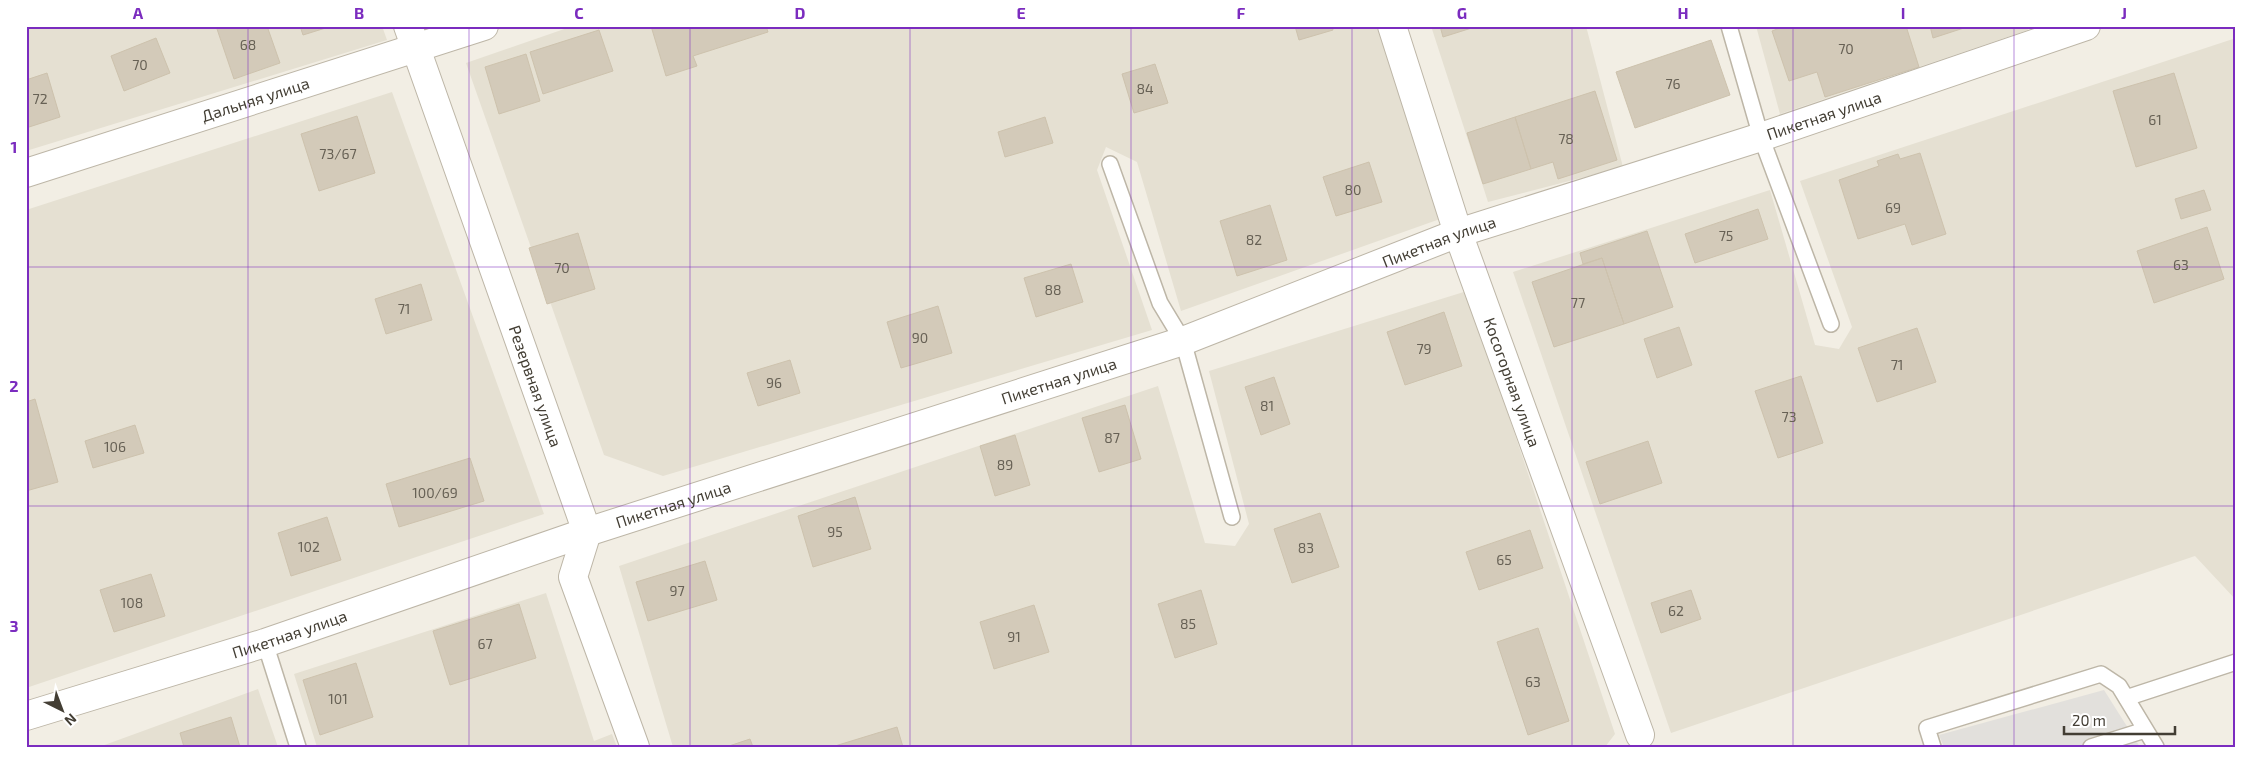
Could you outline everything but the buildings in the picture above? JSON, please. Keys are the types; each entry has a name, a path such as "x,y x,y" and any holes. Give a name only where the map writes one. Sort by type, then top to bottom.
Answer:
{"street":[{"name":"Дальняя улица","path":"26,173 413,38 484,26"},
{"name":"Косогорная улица","path":"1392,26 1458,233 1640,735"},
{"name":"Пикетная улица","path":"26,716 265,643 587,532 1183,341 1458,233 1761,137 2051,31 2086,26"},
{"name":"Резервная улица","path":"413,38 587,532"},
{"path":"587,532 573,577 635,747"}],"lane":[{"path":"1729,26 1761,137 1831,324"},
{"path":"1110,164 1160,303 1183,341 1232,517"},
{"path":"265,643 298,747"},
{"path":"2126,698 2236,662"},
{"path":"1933,747 1927,728 2101,674 2119,686 2156,747"},
{"path":"2091,747 2145,730"}],"shaded area":[{"path":"26,26 382,26 387,40 26,151"},
{"path":"573,26 1377,26 1440,219 1181,311 1137,162 1106,147 1097,170 1152,330 663,476 604,455 466,63"},
{"path":"1431,26 1586,26 1623,167 1488,202"},
{"path":"1756,26 2027,26 2028,30 1780,114"},
{"path":"2236,38 2236,600 2195,556 1671,733 1513,272 1770,190 1815,345 1839,349 1852,327 1800,181"},
{"path":"392,92 544,514 26,688 26,210"},
{"path":"1467,291 1615,734 1605,747 673,747 619,566 1158,386 1205,543 1235,546 1249,524 1209,371"},
{"path":"546,593 594,741 612,734 617,747 317,747 294,674"},
{"path":"258,689 278,747 99,747"},
{"path":"2104,690 2140,747 1944,747 1939,735"}]}
